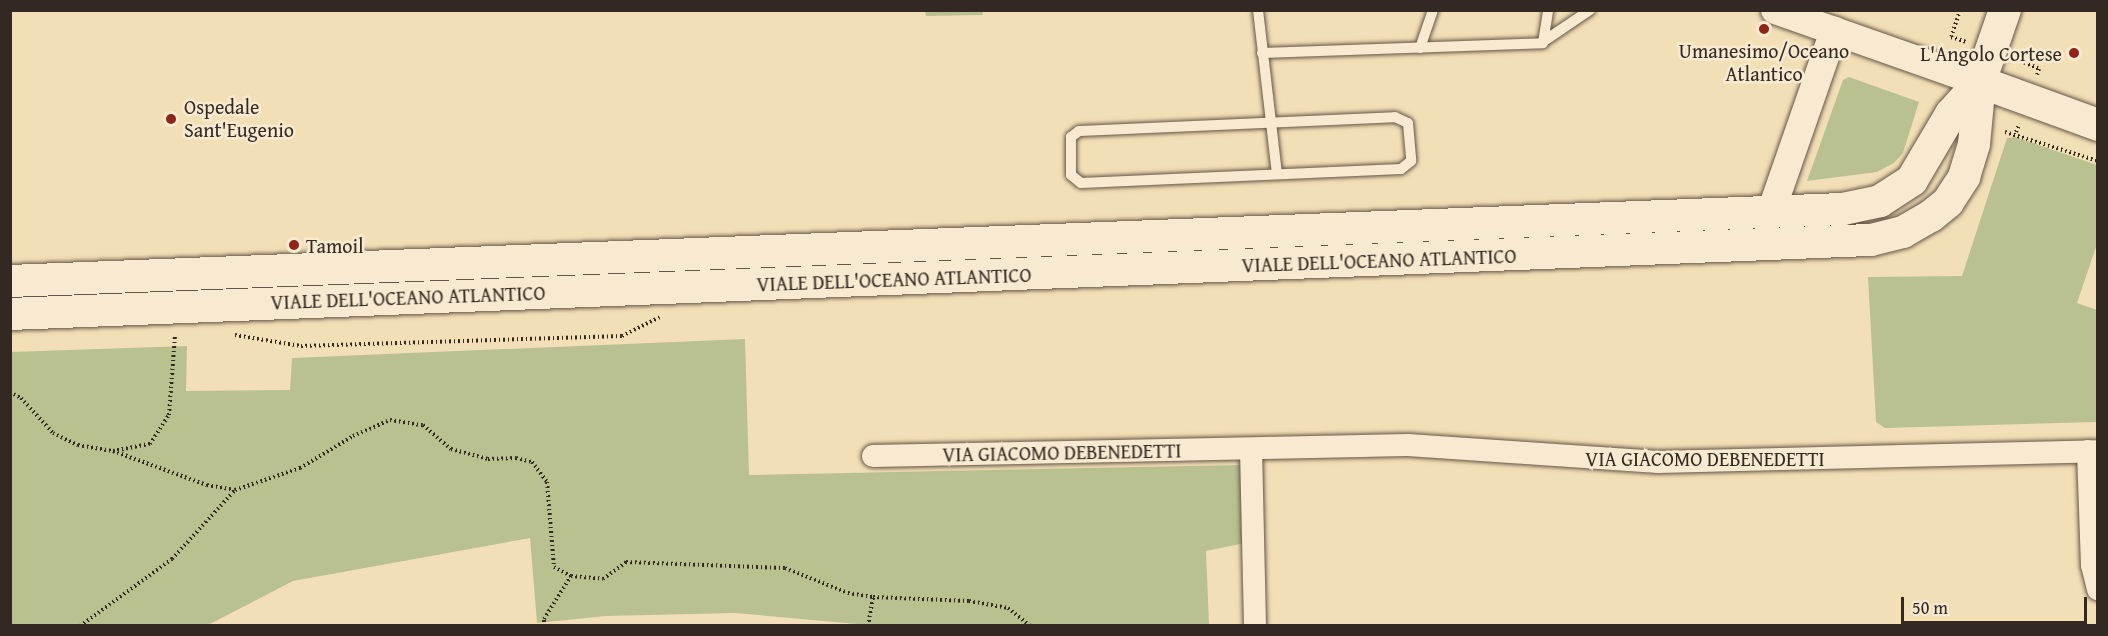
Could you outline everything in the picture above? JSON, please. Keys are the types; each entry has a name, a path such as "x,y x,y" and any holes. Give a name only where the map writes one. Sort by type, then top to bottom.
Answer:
{"main road":[{"path":"2005,10 1980,82 2097,125"},
{"name":"VIALE DELL'OCEANO ATLANTICO","path":"10,280 1843,209 1891,196 1917,174 1952,114 1980,82"},
{"name":"VIALE DELL'OCEANO ATLANTICO","path":"10,314 1777,245 1887,237 1931,216 1948,202 1967,170 1978,123 1980,82"}],"street":[{"path":"1775,10 1980,82"},
{"path":"1771,212 1834,32"},
{"name":"VIA GIACOMO DEBENEDETTI","path":"873,456 1427,446 1636,462 2093,451 2092,565 2097,589"},
{"path":"1251,449 1256,626"}],"lane":[{"path":"1258,10 1277,174"},
{"path":"1420,48 1433,10"},
{"path":"1547,39 1548,10"},
{"path":"1262,53 1537,44 1590,10"},
{"path":"1395,117 1408,123 1411,161 1401,169 1277,174 1081,183 1071,175 1073,132 1395,117"}],"path":[{"path":"1955,39 1951,37 1960,10"},
{"path":"2032,65 2039,69"},
{"path":"2005,132 2016,132 2097,161"},
{"path":"113,451 150,444 169,415 176,307"},
{"path":"10,392 21,398 53,433 78,445 113,451 207,485 235,490 300,468 353,436 390,420 423,425 451,449 488,459 516,458 532,462 547,482 554,567 572,576 603,579 626,562 785,568 848,593 873,597 969,601 1008,608 1030,626"},
{"path":"80,626 172,559 235,490"},
{"path":"544,626 544,619 572,576"},
{"path":"868,626 873,597"}],"green space":[{"path":"925,11 982,11 983,15 926,16"},
{"path":"1849,77 1919,102 1903,153 1894,163 1877,172 1807,181 1843,80"},
{"path":"2015,137 2097,165 2097,244 2077,303 2097,310 2097,422 1885,428 1876,422 1868,277 1962,276 2007,138"},
{"path":"745,339 749,475 1241,465 1245,543 1206,551 1209,624 879,626 735,613 606,616 537,623 530,538 293,581 208,625 11,625 10,352 187,346 186,391 290,390 292,358"}],"place":[{"name":"Umanesimo/Oceano Atlantico","path":"1764,29"},
{"name":"L'Angolo Cortese","path":"2074,53"},
{"name":"Ospedale Sant'Eugenio","path":"171,119"},
{"name":"Tamoil","path":"294,245"}]}
